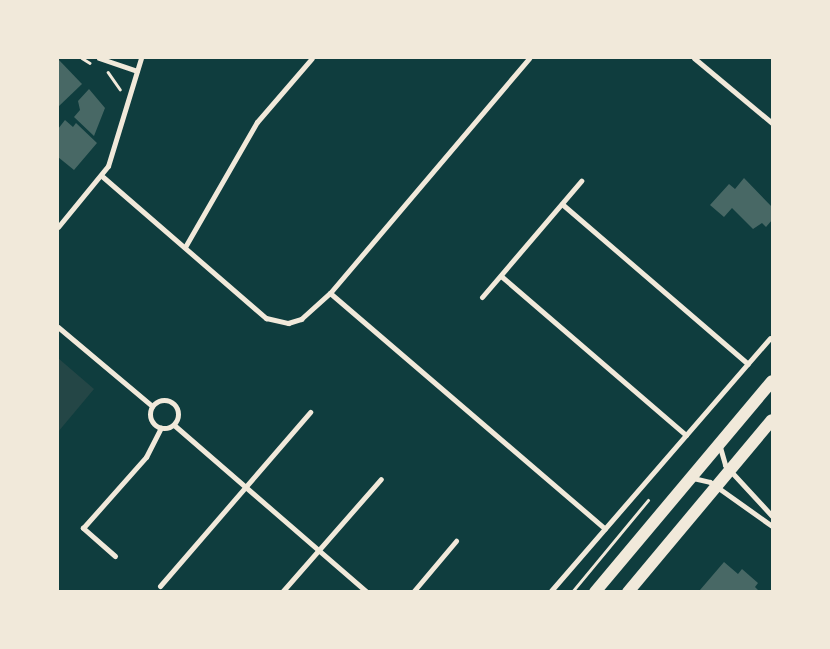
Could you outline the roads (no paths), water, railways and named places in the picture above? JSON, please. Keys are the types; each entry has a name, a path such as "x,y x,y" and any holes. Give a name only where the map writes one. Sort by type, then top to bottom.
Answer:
{"main road":[{"path":"595,592 772,382"},
{"path":"628,592 772,420"}],"street":[{"path":"99,58 137,71"},
{"path":"58,227 103,177 128,106 141,58"},
{"path":"185,247 257,122 312,58"},
{"path":"103,177 266,318 276,322 301,319 330,293 529,58"},
{"path":"694,58 772,123"},
{"path":"482,297 581,182"},
{"path":"562,204 748,364"},
{"path":"501,276 686,435"},
{"path":"330,293 605,529"},
{"path":"58,327 152,406"},
{"path":"550,592 770,338"},
{"path":"161,428 150,418 152,406 158,401 174,404 178,416 174,425"},
{"path":"160,586 310,412"},
{"path":"115,556 83,528 146,457 161,428 174,425"},
{"path":"174,425 367,592"},
{"path":"720,444 730,471 772,516"},
{"path":"691,478 717,486 772,526"},
{"path":"282,592 381,479"},
{"path":"413,592 456,541"}]}
